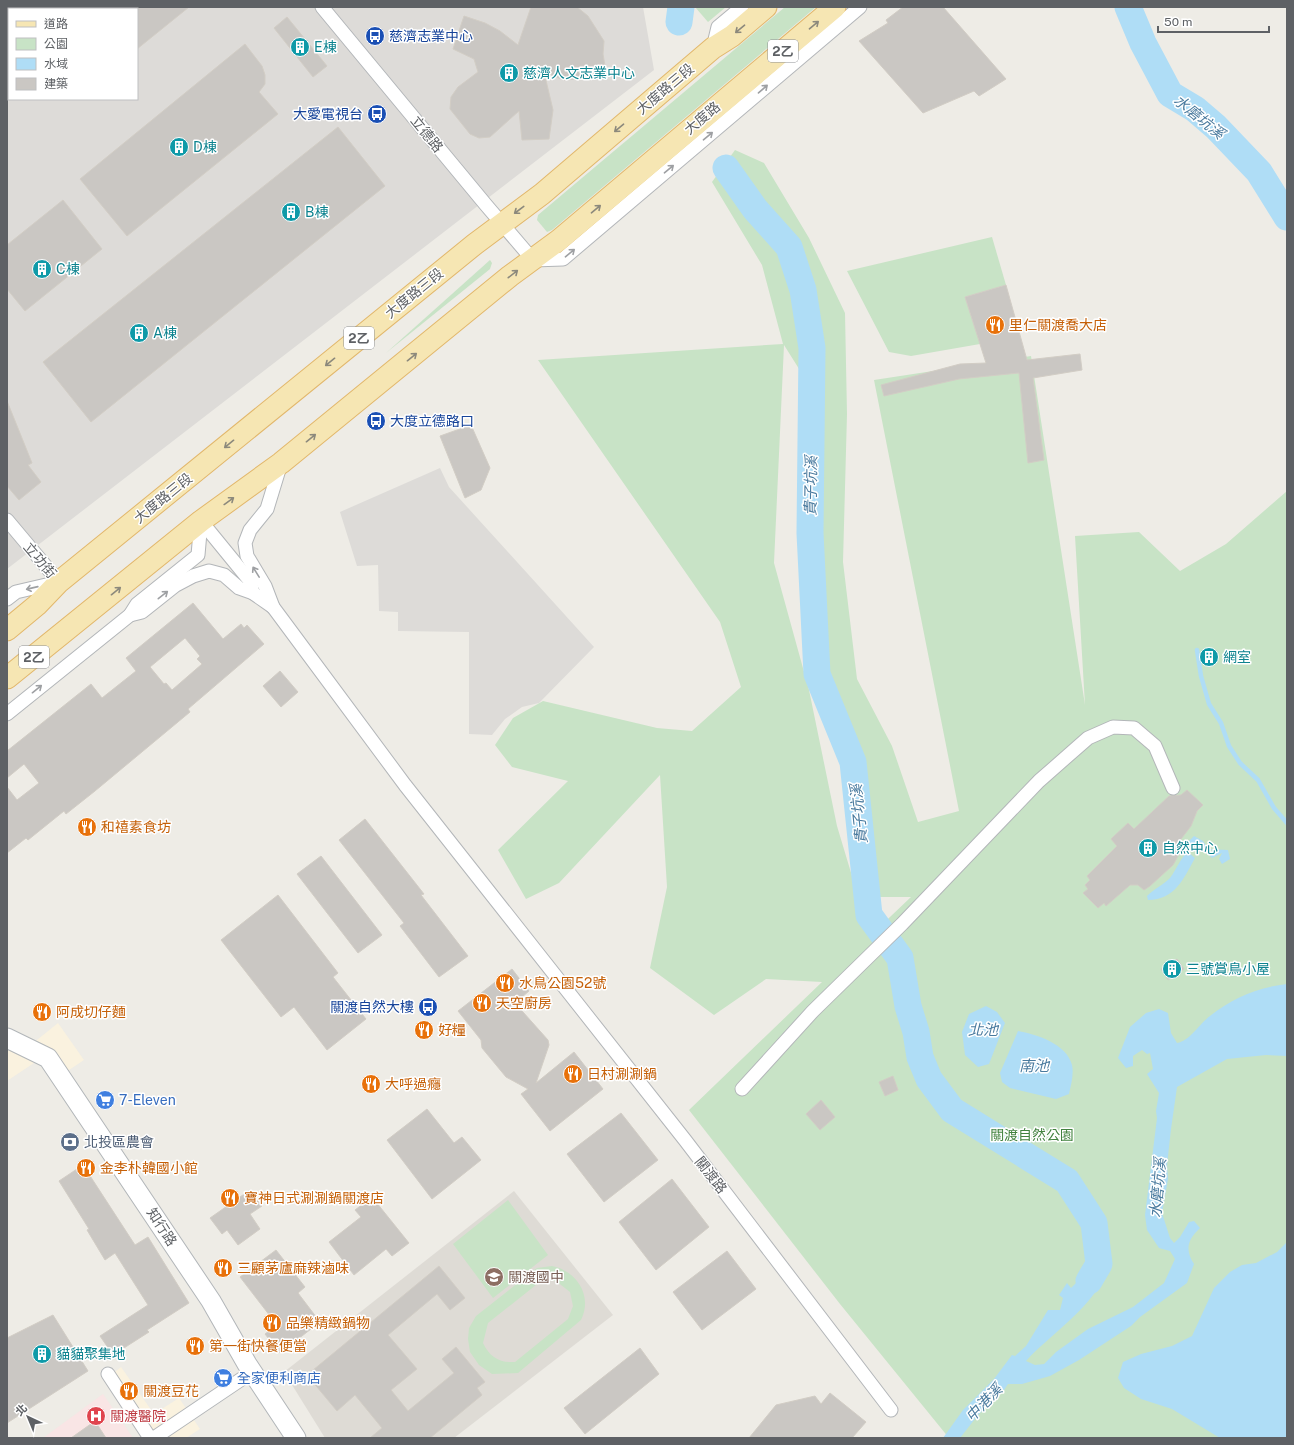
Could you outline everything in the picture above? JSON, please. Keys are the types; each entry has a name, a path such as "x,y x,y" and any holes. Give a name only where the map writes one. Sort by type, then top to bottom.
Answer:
{"main road":[{"name":"2乙","path":"712,48 732,36 766,7"},
{"name":"2乙","path":"732,105 836,7"},
{"name":"大度路三段","path":"7,630 37,605 59,582 502,223 542,194 712,48"},
{"name":"大度路","path":"533,260 679,150 732,105"},
{"name":"2乙","path":"7,678 201,521 281,463 533,260"}],"street":[{"name":"立德路","path":"322,7 533,260"},
{"path":"712,48 718,27 742,7"},
{"path":"732,105 860,7"},
{"path":"272,607 265,586 247,556 245,544 250,530 267,508 281,463"},
{"name":"立功街","path":"7,520 59,582"},
{"path":"201,521 250,581 253,593"},
{"path":"7,714 130,615 137,604 198,555 201,521"},
{"path":"130,615 142,612 176,586 193,576 209,571 224,575 239,588 253,593 272,607"},
{"name":"大度路三段","path":"7,599 16,592 59,582"},
{"name":"關渡路","path":"272,607 405,786 685,1140 891,1410"},
{"path":"742,1089 813,1010 931,894 1044,777 1088,738 1113,727 1134,728 1155,746 1173,788"},
{"name":"知行路","path":"7,1038 48,1058 206,1295 252,1372 296,1438"},
{"path":"154,1438 252,1372"},
{"path":"108,1374 150,1438"}],"shaded area":[{"path":"7,7 643,7 654,70 7,569"},
{"path":"440,468 449,487 594,647 539,703 522,707 505,719 492,735 469,734 469,632 398,631 398,612 379,611 378,565 357,566 340,512"},
{"path":"58,1023 84,1060 66,1072 52,1051 7,1081 7,1040 27,1048"},
{"name":"關渡國中","path":"514,1191 613,1315 454,1438 325,1438 284,1372"},
{"path":"121,1367 154,1414 179,1398 200,1429 186,1438 153,1438 111,1375"},
{"name":"關渡醫院","path":"103,1394 133,1438 43,1438"}],"green space":[{"path":"695,7 726,7 708,22"},
{"path":"785,7 816,7 552,230 547,232 537,220 538,215"},
{"name":"關渡自然公園","path":"735,150 764,163 809,238 845,313 847,414 843,562 857,679 892,746 918,822 959,811 874,380 1031,356 1085,705 1075,536 1139,532 1180,571 1226,544 1287,491 1287,1438 949,1438 840,1304 689,1110 822,982 766,979 714,1015 650,968 667,887 660,775 559,883 526,899 498,850 568,781 512,767 495,745 513,718 543,701 657,728 692,731 741,687 720,622 538,360 783,344 762,265 712,182","holes":["784,345 823,407 815,530 827,664 854,749 875,897 911,897 870,936 837,826 809,690 774,563"]},
{"path":"992,237 1006,285 965,297 980,344 911,356 889,352 847,271"},
{"path":"490,260 492,263 490,269 386,353"},
{"path":"508,1200 548,1255 493,1298 453,1244"},
{"path":"552,1266 569,1273 575,1279 584,1294 584,1311 581,1320 518,1373 492,1374 479,1365 470,1352 468,1339 469,1328 476,1316 537,1268","holes":["541,1281 556,1281 570,1292 573,1306 568,1319 515,1362 500,1360 492,1355 483,1343 488,1323"]}],"water":[{"path":"1194,836 1203,841 1208,849 1228,850 1230,859 1222,864 1219,859 1222,853 1212,858 1209,855 1213,850 1204,851 1188,842"},
{"path":"1188,852 1195,858 1178,886 1165,896 1148,900 1147,896 1170,878 1183,856"},
{"name":"中港溪","path":"1287,984 1287,1056 1266,1055 1227,1059 1177,1087 1167,1165 1168,1179 1162,1213 1170,1238 1174,1243 1180,1237 1189,1222 1194,1221 1200,1228 1192,1237 1189,1245 1189,1254 1194,1264 1187,1283 1140,1317 1131,1326 1079,1360 1050,1376 1022,1384 1008,1384 1004,1390 978,1415 960,1438 943,1438 963,1410 994,1379 1012,1355 1015,1356 1026,1346 1048,1310 1060,1310 1063,1298 1059,1295 1067,1283 1071,1288 1086,1273 1088,1261 1097,1247 1106,1258 1107,1266 1103,1279 1096,1292 1073,1317 1026,1361 1035,1365 1044,1364 1056,1352 1088,1329 1133,1307 1164,1283 1175,1259 1170,1251 1159,1248 1147,1230 1145,1215 1159,1093 1147,1074 1153,1069 1150,1053 1147,1054 1142,1050 1133,1056 1133,1066 1126,1068 1118,1058 1130,1027 1146,1013 1159,1009 1168,1013 1171,1033 1177,1043 1182,1042 1190,1036 1206,1019 1227,1004 1246,994 1277,985"},
{"name":"北池","path":"986,1006 997,1012 1005,1023 989,1064 978,1067 965,1055 962,1032 969,1014"},
{"name":"南池","path":"1018,1031 1050,1041 1064,1051 1073,1068 1069,1094 1056,1099 1010,1088 1002,1082 1000,1073"},
{"path":"1287,1242 1287,1438 1220,1438 1172,1409 1141,1399 1124,1388 1118,1378 1123,1362 1141,1354 1172,1346 1192,1336 1214,1288 1230,1272 1242,1265 1256,1263 1277,1252"}],"building":[{"path":"137,7 189,7 138,48"},
{"name":"慈濟人文志業中心","path":"531,7 577,7 588,16 604,41 603,54 605,66 594,74 578,79 564,80 544,72 553,110 549,139 522,140 519,111 490,137 479,138 470,134 450,109 451,97 458,87 478,72 474,59 453,49 464,16 485,23 500,31 518,45"},
{"path":"903,7 943,7 1006,79 979,96 974,91 923,113 859,41 888,23 886,20"},
{"name":"E棟","path":"287,17 327,66 313,77 274,28"},
{"name":"D棟","path":"245,44 262,66 265,75 265,84 259,92 278,114 127,236 80,179"},
{"path":"338,127 385,186 91,422 43,362"},
{"name":"C棟","path":"63,200 102,249 25,311 7,289 7,245"},
{"path":"1006,285 1027,360 1080,354 1082,370 1033,378 1044,460 1028,463 1019,373 959,379 884,396 881,385 960,364 986,363 965,297"},
{"path":"7,401 32,463 28,465 41,482 19,500 7,486"},
{"path":"471,425 490,468 481,490 465,498 440,436"},
{"path":"193,603 223,639 241,624 244,628 247,625 264,644 188,709 190,712 95,791 66,814 64,811 28,840 26,838 7,853 7,787 17,800 39,783 24,764 7,778 7,751 91,684 102,698 136,671 126,658","holes":["185,638 200,656 197,659 202,664 172,690 166,683 164,684 150,667"]},
{"path":"280,671 298,692 281,707 263,686"},
{"name":"自然中心","path":"1187,790 1203,805 1197,811 1191,826 1178,843 1182,849 1173,865 1144,890 1138,885 1130,885 1106,906 1104,903 1098,908 1083,893 1088,889 1085,885 1090,880 1087,876 1117,846 1111,839 1128,823 1134,829 1169,796 1181,795"},
{"path":"365,819 424,894 421,895 468,956 439,977 400,926 404,923 339,840"},
{"path":"321,856 382,935 358,953 297,874"},
{"path":"278,895 338,973 333,977 366,1019 327,1050 294,1007 281,1017 221,940"},
{"name":"三號賞鳥小屋","path":"1177,959 1184,969 1168,980 1161,969"},
{"path":"512,969 529,991 515,1003 548,1040 549,1045 536,1083 574,1052 603,1089 550,1131 521,1094 528,1089 506,1077 482,1048 481,1040 458,1011"},
{"path":"893,1076 898,1090 885,1096 879,1082"},
{"path":"821,1100 835,1117 820,1130 806,1114"},
{"path":"427,1109 454,1143 462,1137 481,1160 432,1199 387,1140"},
{"path":"621,1113 658,1160 604,1202 567,1154"},
{"path":"83,1165 135,1245 148,1237 189,1303 147,1330 149,1332 113,1355 100,1336 148,1305 115,1253 105,1260 87,1230 89,1229 59,1181"},
{"path":"672,1179 709,1227 656,1270 619,1222"},
{"path":"250,1190 262,1206 250,1214 260,1229 238,1245 227,1230 222,1234 210,1218"},
{"path":"372,1197 409,1243 392,1256 386,1249 354,1275 329,1242 361,1217 355,1210"},
{"path":"276,1250 305,1287 298,1293 320,1322 280,1353 265,1334 277,1325 240,1277"},
{"path":"727,1251 756,1289 702,1330 673,1292"},
{"path":"439,1266 465,1298 450,1310 437,1294 388,1335 417,1369 391,1390 408,1411 454,1373 442,1359 456,1347 485,1382 477,1388 482,1395 430,1438 370,1438 382,1428 355,1395 337,1411 307,1375"},
{"name":"貓貓聚集地","path":"53,1315 88,1371 7,1423 7,1338"},
{"path":"640,1348 659,1374 585,1434 564,1408"},
{"path":"830,1393 866,1422 852,1438 749,1438 776,1405 815,1396 821,1404"},
{"path":"95,1421 106,1438 71,1438"}],"waterway":[{"name":"貴子坑溪","path":"679,22 681,7"},
{"name":"水磨坑溪","path":"1128,7 1143,43 1170,94 1195,109 1216,127 1259,172 1287,217"},
{"name":"貴子坑溪","path":"726,168 755,209 789,247 803,290 812,348 810,533 817,674 853,762 869,915 900,958 908,1006 916,1032 920,1057 929,1079 952,1110 1067,1181 1094,1223 1099,1264 1089,1281"},
{"path":"1197,650 1201,676 1209,704 1221,723 1229,746 1240,763 1258,780 1274,808 1287,823"}],"place":[{"name":"慈濟志業中心","path":"375,36"},
{"name":"E棟","path":"300,47"},
{"name":"慈濟人文志業中心","path":"509,73"},
{"name":"大愛電視台","path":"377,114"},
{"name":"D棟","path":"179,147"},
{"name":"B棟","path":"291,212"},
{"name":"C棟","path":"42,269"},
{"name":"里仁關渡喬大店","path":"995,325"},
{"name":"A棟","path":"139,333"},
{"name":"大度立德路口","path":"376,421"},
{"name":"網室","path":"1209,657"},
{"name":"和禧素食坊","path":"87,827"},
{"name":"自然中心","path":"1148,848"},
{"name":"三號賞鳥小屋","path":"1172,969"},
{"name":"水鳥公園52號","path":"505,983"},
{"name":"天空廚房","path":"482,1003"},
{"name":"關渡自然大樓","path":"428,1007"},
{"name":"阿成切仔麵","path":"42,1012"},
{"name":"好糧","path":"424,1030"},
{"name":"日村涮涮鍋","path":"573,1074"},
{"name":"大呼過癮","path":"371,1084"},
{"name":"7-Eleven","path":"105,1100"},
{"name":"北投區農會","path":"70,1142"},
{"name":"金李朴韓國小館","path":"86,1168"},
{"name":"寶神日式涮涮鍋關渡店","path":"230,1198"},
{"name":"三顧茅廬麻辣滷味","path":"223,1268"},
{"name":"關渡國中","path":"494,1277"},
{"name":"品樂精緻鍋物","path":"272,1323"},
{"name":"第一街快餐便當","path":"195,1346"},
{"name":"貓貓聚集地","path":"42,1354"},
{"name":"全家便利商店","path":"223,1378"},
{"name":"關渡豆花","path":"129,1391"},
{"name":"關渡醫院","path":"96,1416"}]}
